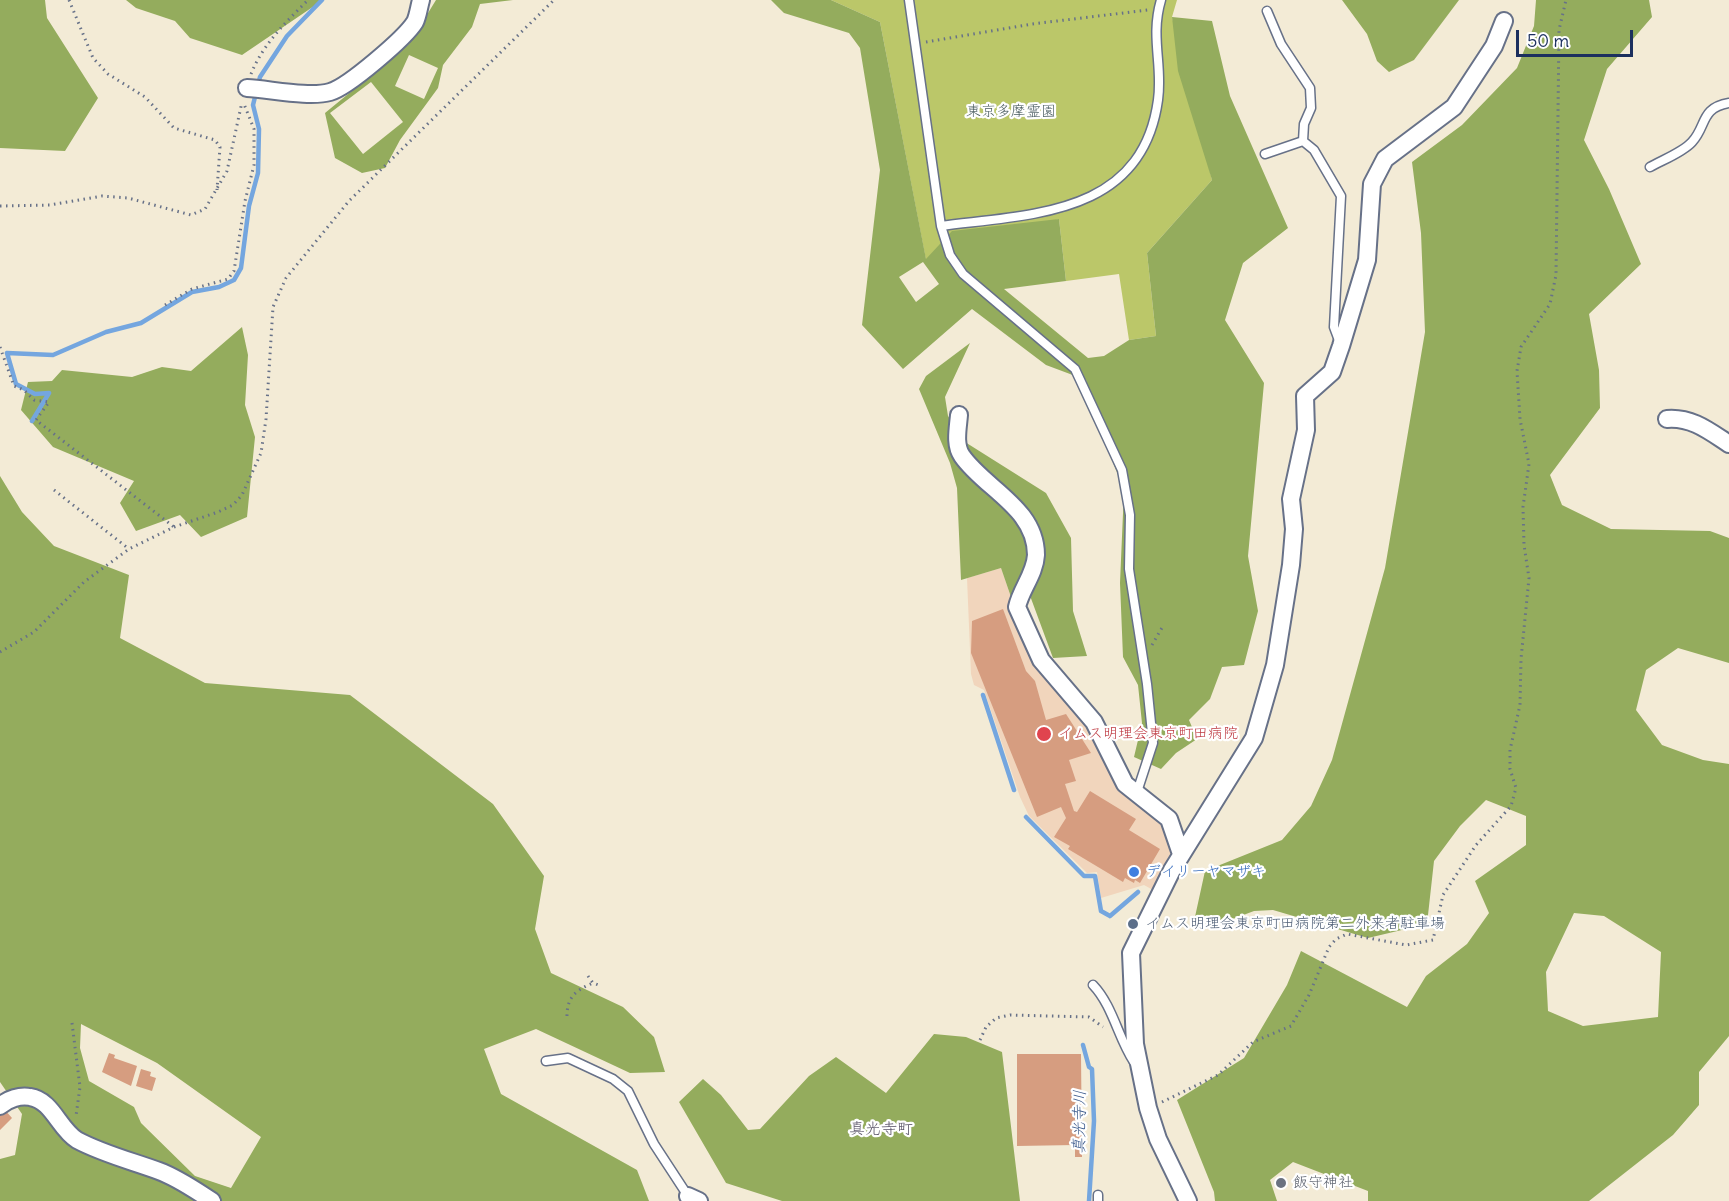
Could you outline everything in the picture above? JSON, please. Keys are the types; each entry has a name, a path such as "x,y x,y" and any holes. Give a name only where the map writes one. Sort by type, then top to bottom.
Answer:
{"street":[{"path":"245,92 268,89 328,93 338,89 365,72 415,22 421,0"},
{"path":"1188,1201 1158,1139 1140,1072 1134,1044 1131,953 1181,854 1254,738 1275,665 1292,565 1294,529 1291,499 1306,430 1305,396 1332,372 1341,346 1366,260 1372,184 1385,159 1454,107 1494,45 1504,21"},
{"path":"959,415 957,438 962,455 1018,510 1032,534 1036,553 1034,567 1017,607 1041,660 1094,722 1125,784 1170,819 1181,854"},
{"path":"1667,419 1683,418 1729,444"},
{"path":"0,1106 20,1097 31,1096 41,1101 70,1136 120,1159 161,1171 212,1201"}],"lane":[{"path":"909,0 941,226 950,255 963,274 1075,369 1122,470 1130,514 1129,569 1146,676 1153,743 1137,792"},
{"path":"941,226 1058,210 1088,199 1118,178 1145,144 1156,114 1158,76 1155,40 1160,4"},
{"path":"1267,11 1281,44 1310,88 1311,108 1304,124 1303,141"},
{"path":"1650,167 1692,142 1703,120 1716,105 1729,103"},
{"path":"1265,154 1303,141"},
{"path":"1303,141 1314,150 1341,196 1334,327 1341,346"},
{"path":"1093,985 1102,995 1124,1047 1140,1072"},
{"path":"546,1061 568,1059 613,1079 628,1091 654,1144 694,1199"}],"path":[{"path":"69,0 93,58 108,74 145,98 174,128 215,140 220,147 217,192"},
{"path":"0,206 50,205 102,196 128,198 191,215 206,209 217,192 233,150 245,92 258,58 278,30 308,0"},
{"path":"0,652 34,632 84,582 129,549 174,527 233,505 242,495 261,453 266,418 273,307 286,278 348,201 554,0"},
{"path":"1149,1108 1218,1074 1253,1042 1291,1026 1309,995 1329,947 1336,939 1347,934 1406,945 1433,940 1443,896 1476,845 1501,820 1511,806 1516,788 1510,769 1510,750 1520,705 1521,659 1529,578 1524,545 1523,507 1529,464 1520,419 1517,370 1521,347 1550,304 1556,275 1559,30 1566,0"},
{"path":"916,44 1160,4"},
{"path":"165,305 192,289 228,279 234,271 245,201 254,165 254,129 245,92"},
{"path":"0,347 14,386 24,390 34,400 50,402 36,420 174,527"},
{"path":"54,490 129,549"},
{"path":"588,976 593,983 602,986"},
{"path":"567,1016 567,1003 574,993 593,983"},
{"path":"980,1040 986,1027 996,1018 1010,1015 1089,1017 1103,1027 1107,1034"},
{"path":"70,1136 80,1087 72,1023"}],"shaded area":[{"name":"イムス明理会東京町田病院","path":"1001,568 1011,597 1011,610 1087,726 1120,791 1155,814 1166,829 1173,854 1153,890 1144,885 1101,898 1097,872 1087,873 1029,816 1020,797 984,690 974,685 971,674 967,578"}],"green space":[{"path":"0,0 45,0 47,18 98,98 65,151 0,148"},
{"path":"126,0 323,0 242,55 190,38 175,21 136,8"},
{"path":"436,0 513,0 480,4 472,27 443,65 438,88 400,140 385,168 362,173 335,158 325,113 409,44","holes":["409,55 438,68 424,99 395,86","371,82 403,122 363,154 330,113"]},
{"path":"771,0 831,0 880,22 926,259 952,231 1059,219 1066,281 1004,289 1088,358 1104,356 1129,340 1156,336 1147,253 1212,180 1178,71 1172,17 1212,21 1230,96 1288,228 1243,263 1225,320 1264,383 1248,556 1258,611 1244,665 1222,667 1210,699 1189,720 1197,739 1176,753 1161,769 1134,757 1142,723 1138,685 1123,657 1120,583 1124,490 1096,420 1086,380 1046,365 972,309 903,369 862,325 880,170 860,48 849,33 784,13","holes":["923,262 939,284 916,302 899,277"]},
{"name":"東京多摩霊園","path":"831,0 1177,0 1172,17 1212,180 1147,253 1156,336 1129,340 1119,274 1066,281 1059,219 926,260 880,22"},
{"path":"1342,0 1459,0 1414,60 1389,72 1377,61 1367,34"},
{"path":"1536,0 1649,0 1652,17 1607,69 1584,140 1609,189 1641,264 1589,314 1599,370 1600,408 1550,475 1562,505 1611,529 1710,531 1729,538 1729,663 1678,648 1646,670 1636,710 1662,745 1703,760 1729,764 1729,1036 1699,1072 1699,1105 1673,1135 1589,1201 1368,1201 1368,1191 1293,1162 1270,1180 1277,1201 1215,1201 1214,1192 1177,1100 1244,1058 1287,985 1301,951 1407,1007 1426,976 1467,944 1489,913 1475,881 1526,845 1526,816 1486,800 1460,826 1434,861 1427,924 1368,938 1273,910 1254,911 1222,923 1193,926 1205,871 1282,840 1311,806 1332,760 1385,568 1425,332 1421,233 1412,162 1462,125 1517,68 1534,26","holes":["1574,913 1604,916 1661,952 1658,1017 1583,1026 1548,1011 1546,972"]},
{"path":"242,327 248,355 245,405 255,437 247,517 201,537 180,515 136,531 120,503 134,481 53,447 21,410 28,382 52,381 62,370 132,377 162,367 191,371"},
{"path":"970,343 945,397 948,416 965,442 1046,493 1071,538 1073,611 1087,656 1053,658 1029,593 1011,597 1001,568 961,580 957,488 950,463 919,389 926,376"},
{"path":"0,476 22,512 54,546 129,575 120,638 205,683 350,695 493,804 544,876 535,929 551,973 623,1007 654,1037 665,1072 630,1073 536,1029 484,1049 501,1094 637,1170 649,1201 0,1201 0,1159 15,1155 22,1114 0,1082","holes":["81,1024 157,1063 261,1137 231,1188 195,1176 141,1123 134,1107 89,1081 80,1048"]},
{"path":"934,1034 966,1037 1002,1052 1020,1201 782,1201 726,1183 679,1102 703,1079 721,1095 748,1130 760,1129 809,1076 836,1057 886,1093"}],"building":[{"name":"イムス明理会東京町田病院","path":"1003,609 1026,671 1035,681 1046,720 1066,714 1091,753 1069,760 1076,781 1065,784 1074,811 1077,812 1090,791 1136,819 1129,830 1160,849 1140,883 1135,880 1134,883 1125,878 1123,882 1068,849 1070,846 1054,837 1066,818 1061,807 1037,817 971,653 972,621"},
{"path":"109,1053 115,1055 114,1058 137,1066 131,1086 102,1072"},
{"path":"1017,1054 1081,1054 1082,1157 1075,1157 1075,1145 1017,1146"},
{"path":"141,1069 151,1072 150,1076 156,1078 152,1091 136,1086"},
{"path":"4,1109 12,1118 0,1130 0,1113"}],"waterway":[{"path":"32,421 49,393 35,394 16,384 7,353 53,355 106,332 141,323 192,292 219,287 234,280 241,268 249,206 258,173 259,129 253,105 260,77 287,36 322,0"},
{"path":"983,695 1014,790"},
{"path":"1026,817 1084,876 1095,876 1101,911 1110,916"},
{"path":"1110,916 1138,892"},
{"name":"真光寺川","path":"1083,1045 1089,1067 1092,1069 1094,1121 1089,1201"}],"place":[{"name":"イムス明理会東京町田病院","path":"1044,734"},
{"name":"デイリーヤマザキ","path":"1134,872"},
{"name":"イムス明理会東京町田病院第二外来者駐車場","path":"1133,924"},
{"name":"飯守神社","path":"1281,1183"}],"district":[{"name":"真光寺町","path":"881,1129"}]}
